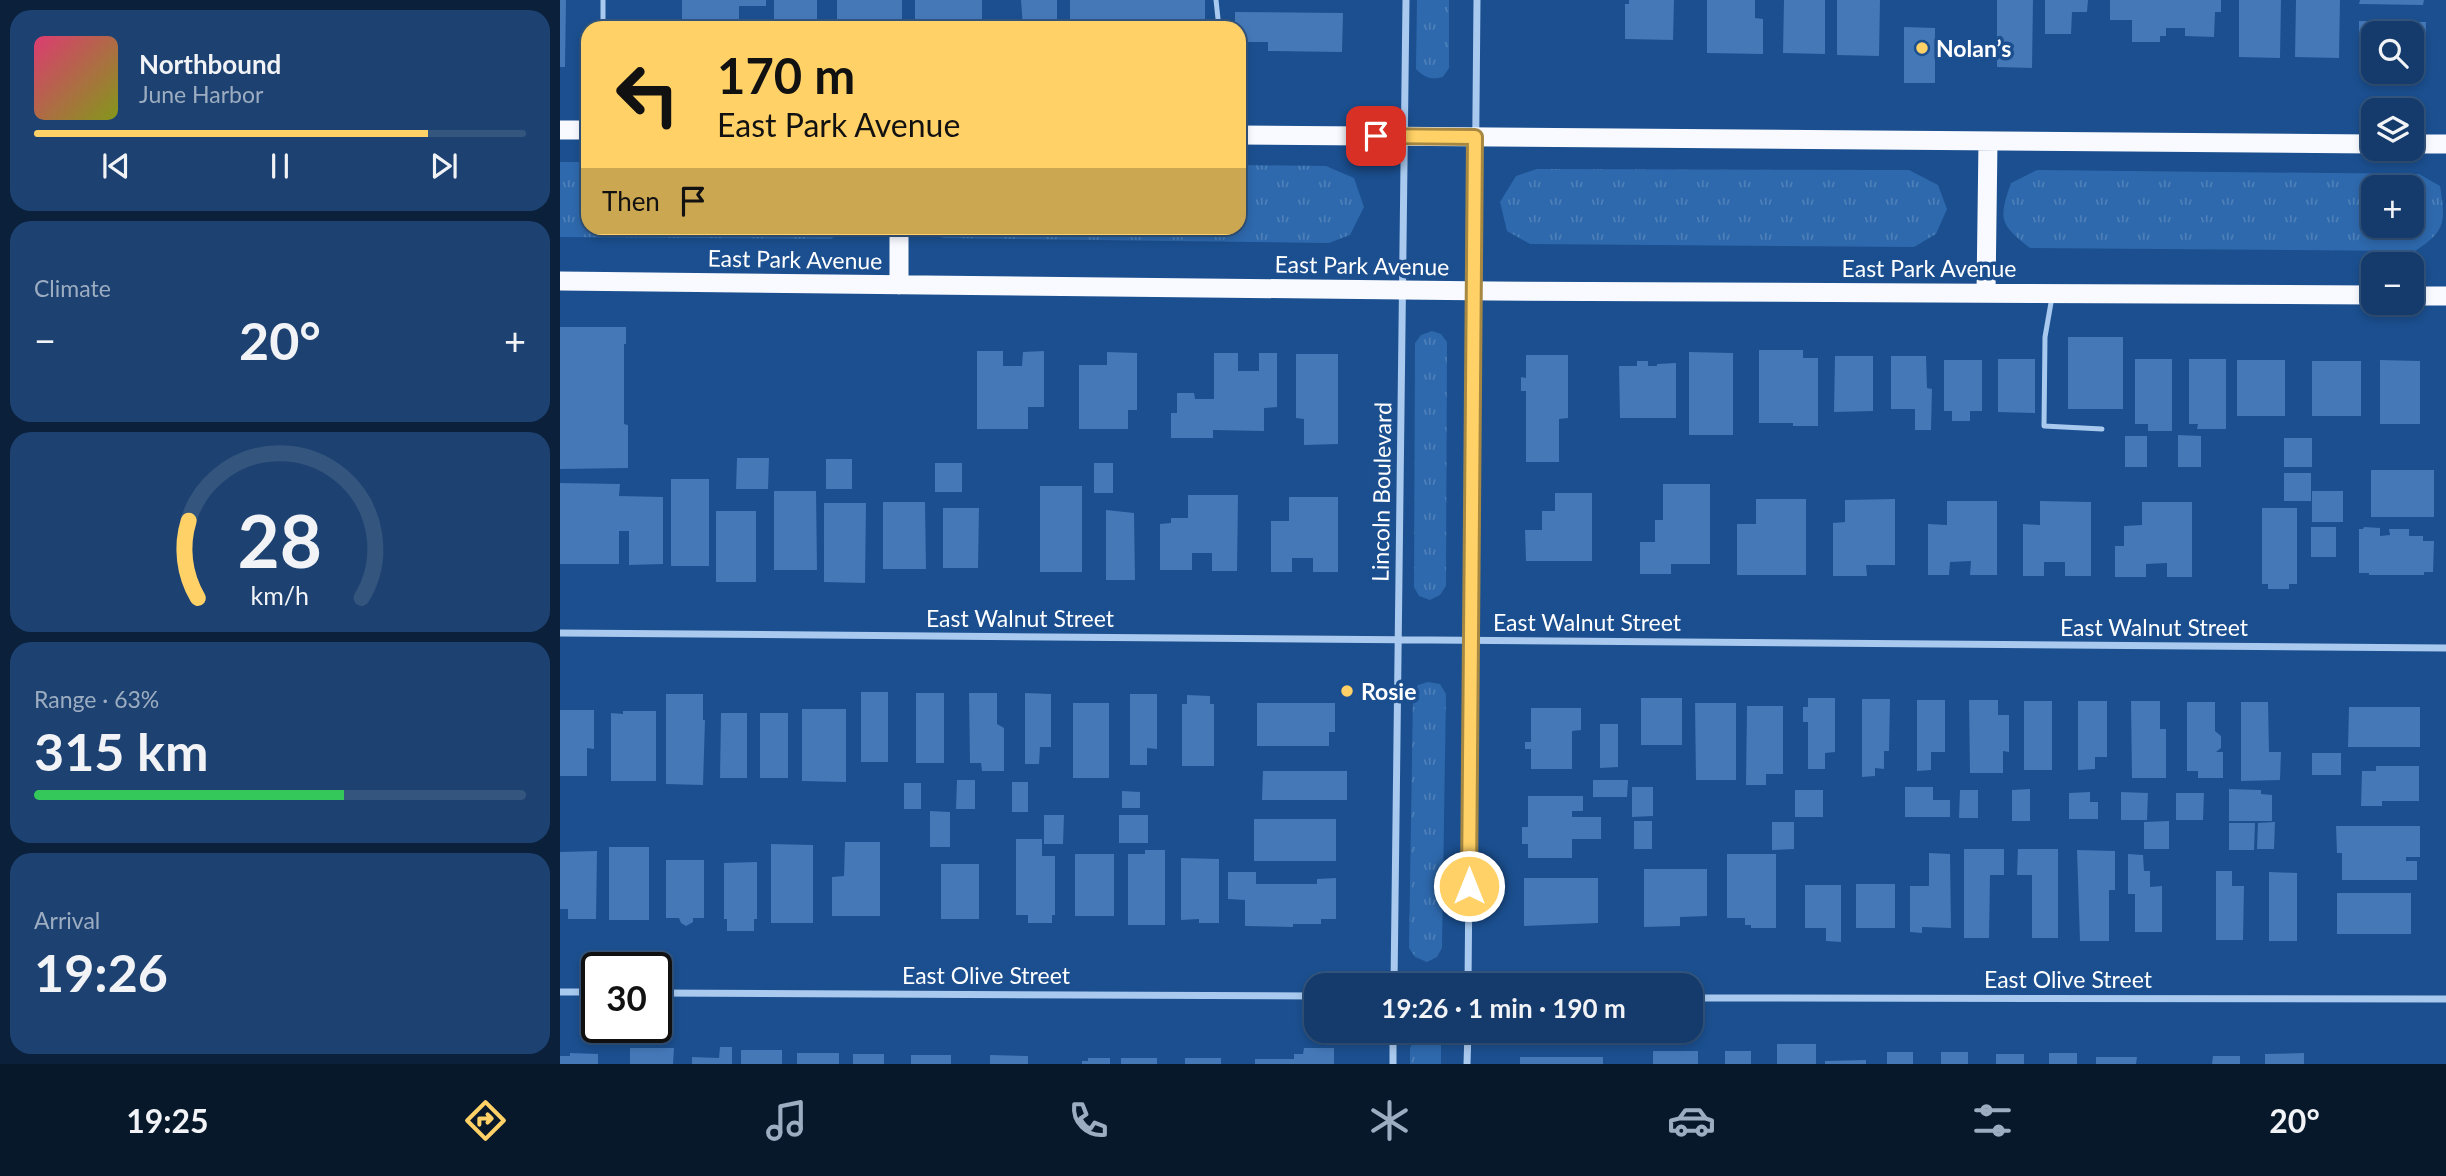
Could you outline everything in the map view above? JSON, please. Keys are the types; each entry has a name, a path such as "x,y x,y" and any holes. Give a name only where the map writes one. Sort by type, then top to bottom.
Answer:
{"highway":[{"path":"560,130 581,130"},
{"path":"1246,135 2361,144"},
{"path":"1986,293 1988,141"},
{"path":"2424,144 2446,144"},
{"path":"899,235 899,285"},
{"name":"East Park Avenue","path":"560,281 1402,290 2361,295"},
{"path":"2424,296 2446,296"}],"street":[{"name":"Lincoln Boulevard","path":"1394,973 1406,0"},
{"path":"1468,973 1477,0"},
{"name":"East Walnut Street","path":"560,633 2446,648"},
{"path":"560,992 581,992"},
{"name":"East Olive Street","path":"672,993 1304,996"},
{"name":"East Olive Street","path":"1703,998 2446,999"},
{"path":"1393,1043 1393,1064"},
{"path":"1467,1064 1468,1043"}],"lane":[{"path":"603,0 603,21"},
{"path":"1216,0 1218,21"},
{"path":"2052,293 2045,337 2045,426 2102,429"}],"green space":[{"path":"1417,0 1449,0 1449,68 1443,77 1428,78 1416,69"},
{"path":"560,162 581,162 581,235 838,235 831,239 560,237"},
{"path":"1246,165 1326,166 1354,178 1364,207 1350,235 1329,243 943,238 938,235 1246,235"},
{"path":"1537,169 1909,170 1938,185 1947,209 1936,234 1914,247 1530,244 1507,231 1500,202 1516,176"},
{"path":"2037,170 2419,174 2361,175 2361,238 2424,238 2424,177 2440,186 2443,217 2438,231 2415,251 2030,248 2007,227 2004,205 2011,183"},
{"path":"1432,331 1441,334 1447,342 1446,586 1440,595 1430,600 1419,596 1414,587 1415,343 1421,335"},
{"path":"1428,682 1440,684 1446,694 1442,948 1437,957 1427,962 1415,957 1409,948 1413,694 1418,685"},
{"path":"1413,1043 1441,1043 1441,1064 1410,1064"}],"building":[{"path":"560,0 566,0 565,67 560,67"},
{"path":"682,0 766,0 766,6 739,6 739,21 682,21"},
{"path":"774,0 817,0 817,21 774,21"},
{"path":"837,0 902,0 902,21 837,21"},
{"path":"915,0 982,0 982,21 915,21"},
{"path":"1021,0 1057,0 1057,21 1022,21"},
{"path":"1070,0 1205,0 1205,21 1070,21"},
{"path":"1629,0 1674,0 1673,40 1625,39 1625,4 1629,4"},
{"path":"1707,0 1755,0 1755,18 1763,19 1763,54 1707,53"},
{"path":"1784,0 1825,0 1825,54 1783,53"},
{"path":"1837,0 1880,0 1879,56 1837,55"},
{"path":"1997,0 2033,0 2032,68 1997,67"},
{"path":"2045,0 2088,0 2087,12 2072,12 2071,34 2045,34"},
{"path":"2110,0 2221,0 2221,12 2215,12 2214,37 2185,36 2185,28 2166,28 2166,36 2160,36 2160,42 2132,42 2132,20 2110,20"},
{"path":"2239,0 2281,0 2280,58 2239,57"},
{"path":"2296,0 2340,0 2339,58 2295,57"},
{"path":"2360,0 2424,0 2423,5 2359,4"},
{"path":"1235,12 1343,13 1342,52 1268,51 1268,42 1246,42 1246,21 1235,21"},
{"path":"2359,21 2361,21 2361,60"},
{"path":"2424,22 2426,22 2424,60"},
{"path":"1904,27 1935,28 1935,83 1904,83"},
{"path":"560,327 626,327 624,424 628,425 628,468 560,469"},
{"path":"2068,337 2123,337 2123,409 2068,409"},
{"path":"1759,350 1803,350 1803,358 1818,358 1818,426 1759,423"},
{"path":"977,351 1003,351 1003,366 1022,366 1023,352 1044,351 1044,407 1028,407 1028,429 977,429"},
{"path":"1107,352 1137,353 1137,410 1128,410 1128,429 1079,429 1079,365 1107,365"},
{"path":"1689,352 1733,353 1733,435 1689,435"},
{"path":"1214,353 1238,353 1238,371 1259,371 1259,353 1277,353 1277,407 1264,408 1264,431 1213,430 1213,438 1171,438 1171,413 1177,413 1177,393 1194,393 1195,399 1214,399"},
{"path":"1296,354 1338,354 1338,444 1304,445 1304,419 1296,418"},
{"path":"1526,355 1568,355 1568,418 1559,419 1559,462 1526,462 1526,391 1521,391 1521,377 1526,378"},
{"path":"1835,356 1873,356 1873,411 1834,412"},
{"path":"1891,356 1926,356 1927,388 1932,389 1931,430 1915,430 1915,409 1891,409"},
{"path":"1998,359 2035,359 2035,413 1998,412"},
{"path":"2135,359 2172,359 2172,431 2148,431 2148,424 2135,424"},
{"path":"2189,359 2226,359 2226,429 2197,429 2198,424 2189,424"},
{"path":"1944,360 1982,360 1982,411 1970,411 1970,421 1952,421 1952,411 1944,411"},
{"path":"2237,360 2285,360 2285,416 2237,416"},
{"path":"2380,360 2420,361 2420,424 2380,424"},
{"path":"1637,361 1648,361 1648,366 1676,363 1676,418 1620,418 1619,366 1637,366"},
{"path":"2312,361 2361,361 2361,416 2312,416"},
{"path":"2178,435 2201,436 2201,467 2178,467"},
{"path":"2125,436 2147,436 2147,467 2125,467"},
{"path":"2284,438 2312,438 2312,467 2284,467"},
{"path":"737,458 769,458 768,489 736,489"},
{"path":"826,459 852,459 852,489 826,489"},
{"path":"935,463 962,463 962,492 935,492"},
{"path":"1094,463 1113,463 1113,493 1094,493"},
{"path":"2371,470 2434,470 2434,517 2371,517"},
{"path":"2284,473 2311,473 2311,501 2284,501"},
{"path":"671,479 709,479 709,566 671,566"},
{"path":"560,483 620,484 619,496 663,497 663,564 629,565 629,531 619,531 619,564 560,564"},
{"path":"1663,484 1710,484 1710,564 1671,564 1671,574 1640,574 1640,542 1655,542 1655,520 1663,520"},
{"path":"1040,486 1082,486 1082,572 1040,572"},
{"path":"774,491 816,491 817,570 774,570"},
{"path":"2312,491 2343,491 2343,522 2312,522"},
{"path":"1555,493 1592,493 1592,561 1526,561 1525,530 1542,530 1542,511 1555,511"},
{"path":"1188,495 1238,495 1237,571 1212,571 1212,553 1192,553 1192,570 1160,570 1160,524 1171,523 1171,518 1188,518"},
{"path":"1289,497 1338,497 1338,572 1313,572 1313,558 1292,558 1292,572 1271,572 1271,521 1289,521"},
{"path":"1756,499 1806,499 1806,575 1737,575 1737,524 1756,524"},
{"path":"1895,499 1895,565 1866,565 1867,576 1833,576 1833,523 1845,522 1845,500"},
{"path":"1947,501 1997,501 1997,575 1970,575 1971,561 1950,562 1949,575 1928,575 1928,524 1947,525"},
{"path":"2040,501 2091,502 2091,576 2065,576 2065,562 2044,562 2044,576 2023,576 2023,524 2040,525"},
{"path":"883,502 925,502 926,569 883,569"},
{"path":"2142,502 2192,502 2192,577 2167,577 2167,563 2146,564 2146,577 2115,577 2115,546 2124,546 2124,526 2142,525"},
{"path":"824,503 866,503 865,583 824,582"},
{"path":"943,508 979,508 978,568 943,568"},
{"path":"2262,508 2297,508 2297,584 2289,584 2289,589 2268,589 2268,584 2262,584"},
{"path":"1106,510 1134,513 1135,580 1106,580"},
{"path":"716,511 756,511 756,582 716,582"},
{"path":"2311,527 2336,527 2336,557 2311,557"},
{"path":"2380,528 2380,536 2390,535 2389,529 2409,529 2409,536 2423,536 2423,541 2434,541 2433,572 2424,572 2424,575 2359,573 2359,529"},
{"path":"861,692 888,692 888,762 861,762"},
{"path":"916,693 944,693 944,763 916,763"},
{"path":"969,693 997,693 997,724 1004,728 1004,771 982,771 981,763 970,763"},
{"path":"1025,693 1051,694 1051,747 1040,747 1039,764 1025,764"},
{"path":"666,694 703,694 703,785 666,784"},
{"path":"1130,694 1157,694 1157,749 1147,748 1147,765 1130,765"},
{"path":"1187,695 1210,696 1210,704 1214,704 1214,766 1182,766 1182,704 1187,704"},
{"path":"1641,698 1682,698 1682,745 1641,745"},
{"path":"1808,698 1835,698 1835,752 1825,753 1825,769 1808,769 1808,722 1803,722 1803,707 1808,707"},
{"path":"1862,699 1890,699 1889,751 1884,751 1884,769 1875,768 1875,776 1862,777"},
{"path":"1917,700 1945,700 1945,752 1931,752 1931,770 1917,771"},
{"path":"1969,700 1998,700 1998,715 2009,715 2009,752 2003,751 2003,773 1970,773"},
{"path":"2024,701 2052,701 2052,770 2024,770"},
{"path":"2078,701 2107,701 2107,757 2095,757 2095,769 2078,770"},
{"path":"2131,701 2160,701 2160,729 2166,729 2166,778 2132,778"},
{"path":"2187,702 2215,702 2215,731 2221,736 2221,748 2216,752 2223,752 2223,778 2198,778 2198,771 2187,771"},
{"path":"2241,702 2268,702 2269,752 2281,752 2280,780 2241,781"},
{"path":"1073,703 1109,703 1109,778 1073,778"},
{"path":"1257,703 1335,703 1335,732 1329,732 1329,746 1257,746"},
{"path":"1695,703 1736,703 1736,780 1696,780"},
{"path":"1747,706 1783,706 1783,774 1766,774 1766,785 1746,785"},
{"path":"2349,707 2420,707 2420,747 2348,747"},
{"path":"1531,708 1581,708 1581,730 1572,731 1572,769 1531,769 1531,749 1525,749 1525,742 1531,742"},
{"path":"802,709 846,709 846,782 802,781"},
{"path":"560,710 594,710 594,749 587,748 587,776 560,776"},
{"path":"623,711 656,711 656,781 611,781 611,713 623,714"},
{"path":"721,713 747,713 747,778 720,778"},
{"path":"760,713 788,713 788,778 760,778"},
{"path":"1600,724 1618,724 1618,767 1600,768"},
{"path":"2312,753 2341,753 2341,775 2312,775"},
{"path":"2376,766 2419,766 2419,801 2382,801 2382,806 2361,806 2362,771 2376,771"},
{"path":"1263,771 1347,771 1347,800 1262,800"},
{"path":"957,780 975,780 975,809 956,809"},
{"path":"1593,780 1628,780 1627,797 1593,797"},
{"path":"1012,782 1028,782 1028,812 1012,812"},
{"path":"904,783 921,783 921,809 904,809"},
{"path":"1632,787 1653,787 1653,816 1632,817"},
{"path":"1905,787 1933,787 1933,800 1950,800 1950,817 1905,817"},
{"path":"2030,789 2030,821 2012,821 2012,790"},
{"path":"2229,789 2261,790 2261,794 2272,795 2272,821 2229,821"},
{"path":"1795,790 1823,790 1823,817 1795,817"},
{"path":"1960,790 1978,790 1978,818 1959,818"},
{"path":"1122,791 1140,792 1140,808 1122,808"},
{"path":"2090,792 2090,802 2098,802 2098,819 2069,819 2069,793"},
{"path":"2121,792 2148,793 2147,820 2121,820"},
{"path":"2176,793 2204,793 2203,820 2176,820"},
{"path":"1528,796 1583,796 1583,811 1572,811 1572,817 1601,817 1601,839 1572,839 1572,858 1528,858 1528,844 1522,844 1522,827 1528,827"},
{"path":"930,811 950,812 950,847 930,847"},
{"path":"1044,815 1064,815 1063,844 1044,844"},
{"path":"1119,815 1148,815 1148,843 1119,843"},
{"path":"1254,819 1336,819 1336,861 1254,861"},
{"path":"1634,821 1652,821 1652,849 1634,849"},
{"path":"2169,821 2169,849 2144,849 2144,822"},
{"path":"1772,822 1794,822 1794,849 1772,850"},
{"path":"2275,822 2274,849 2257,849 2258,823"},
{"path":"2229,823 2255,823 2254,850 2229,850"},
{"path":"2336,826 2420,826 2420,857 2406,857 2406,861 2417,861 2417,880 2342,880 2342,853 2337,853"},
{"path":"1016,839 1042,839 1042,856 1055,856 1055,915 1052,915 1052,923 1028,923 1028,915 1016,915"},
{"path":"845,842 880,842 880,916 832,916 832,877 844,876"},
{"path":"771,844 813,845 813,923 771,923"},
{"path":"609,847 649,847 649,920 609,920"},
{"path":"1964,849 2004,849 2004,875 1990,875 1989,938 1964,938"},
{"path":"2018,849 2058,849 2058,938 2032,938 2032,875 2017,875"},
{"path":"1145,850 1165,850 1165,925 1128,925 1128,854 1145,854"},
{"path":"2077,850 2115,851 2115,890 2109,890 2109,941 2080,941"},
{"path":"597,851 596,919 568,919 568,909 560,909 560,852"},
{"path":"1929,853 1950,854 1951,928 1922,927 1922,933 1910,932 1910,886 1929,886"},
{"path":"1075,854 1114,854 1114,916 1075,916"},
{"path":"1727,854 1776,854 1776,928 1751,928 1751,925 1745,925 1745,918 1727,918"},
{"path":"2128,854 2143,855 2144,871 2150,871 2150,887 2162,886 2162,932 2135,932 2135,894 2128,894"},
{"path":"1181,858 1219,859 1219,923 1199,923 1199,919 1181,920"},
{"path":"666,860 704,860 704,918 693,918 693,922 686,926 679,918 666,918"},
{"path":"757,862 757,919 754,919 754,931 727,931 727,919 724,919 724,863"},
{"path":"941,864 979,864 979,919 941,919"},
{"path":"1644,869 1707,869 1707,916 1680,917 1680,926 1644,927"},
{"path":"2216,871 2232,871 2232,886 2244,886 2243,940 2216,940"},
{"path":"1228,872 1256,872 1256,884 1317,884 1317,879 1336,878 1336,919 1321,919 1321,924 1293,924 1293,927 1245,926 1245,900 1228,899"},
{"path":"2269,872 2297,873 2297,941 2269,941"},
{"path":"1524,878 1598,878 1598,923 1524,926"},
{"path":"1856,884 1895,884 1895,928 1856,928"},
{"path":"1805,885 1841,885 1841,942 1826,941 1826,928 1805,928"},
{"path":"2337,893 2411,893 2411,934 2337,934"},
{"path":"1777,1044 1816,1044 1816,1064 1777,1064"},
{"path":"720,1047 732,1047 732,1064 692,1064 692,1057 719,1058"},
{"path":"630,1048 674,1048 673,1064 630,1064"},
{"path":"1304,1048 1334,1048 1334,1064 1255,1064 1255,1059 1294,1059 1294,1054 1303,1054"},
{"path":"741,1050 782,1050 782,1064 741,1064"},
{"path":"1653,1051 1698,1051 1698,1064 1653,1064"},
{"path":"1725,1051 1751,1051 1751,1064 1725,1064"},
{"path":"1887,1052 1913,1052 1913,1064 1887,1064"},
{"path":"1941,1052 1968,1052 1968,1064 1941,1064"},
{"path":"570,1053 598,1054 598,1064 560,1064 560,1056 570,1056"},
{"path":"797,1053 839,1053 839,1064 797,1064"},
{"path":"2049,1053 2077,1053 2077,1064 2049,1064"},
{"path":"2304,1053 2304,1064 2265,1064 2265,1054"},
{"path":"853,1054 884,1054 884,1064 853,1064"},
{"path":"1996,1054 2024,1054 2024,1064 1996,1064"},
{"path":"911,1055 951,1055 951,1064 911,1064"},
{"path":"990,1055 1028,1056 1028,1064 990,1064"},
{"path":"2213,1056 2240,1056 2240,1064 2212,1064"},
{"path":"1520,1057 1603,1057 1603,1064 1520,1064"},
{"path":"2096,1057 2137,1057 2136,1064 2096,1064"},
{"path":"1088,1058 1110,1058 1110,1064 1082,1064 1082,1061 1088,1061"},
{"path":"1121,1058 1157,1058 1157,1064 1121,1064"},
{"path":"1185,1058 1221,1058 1221,1064 1185,1064"},
{"path":"1866,1060 1866,1064 1825,1064 1825,1061"}],"place":[{"name":"Nolan’s","path":"1922,48"},
{"name":"Rosie","path":"1347,691"}],"route":[{"path":"1376,136 1475,137 1469,886"}]}
